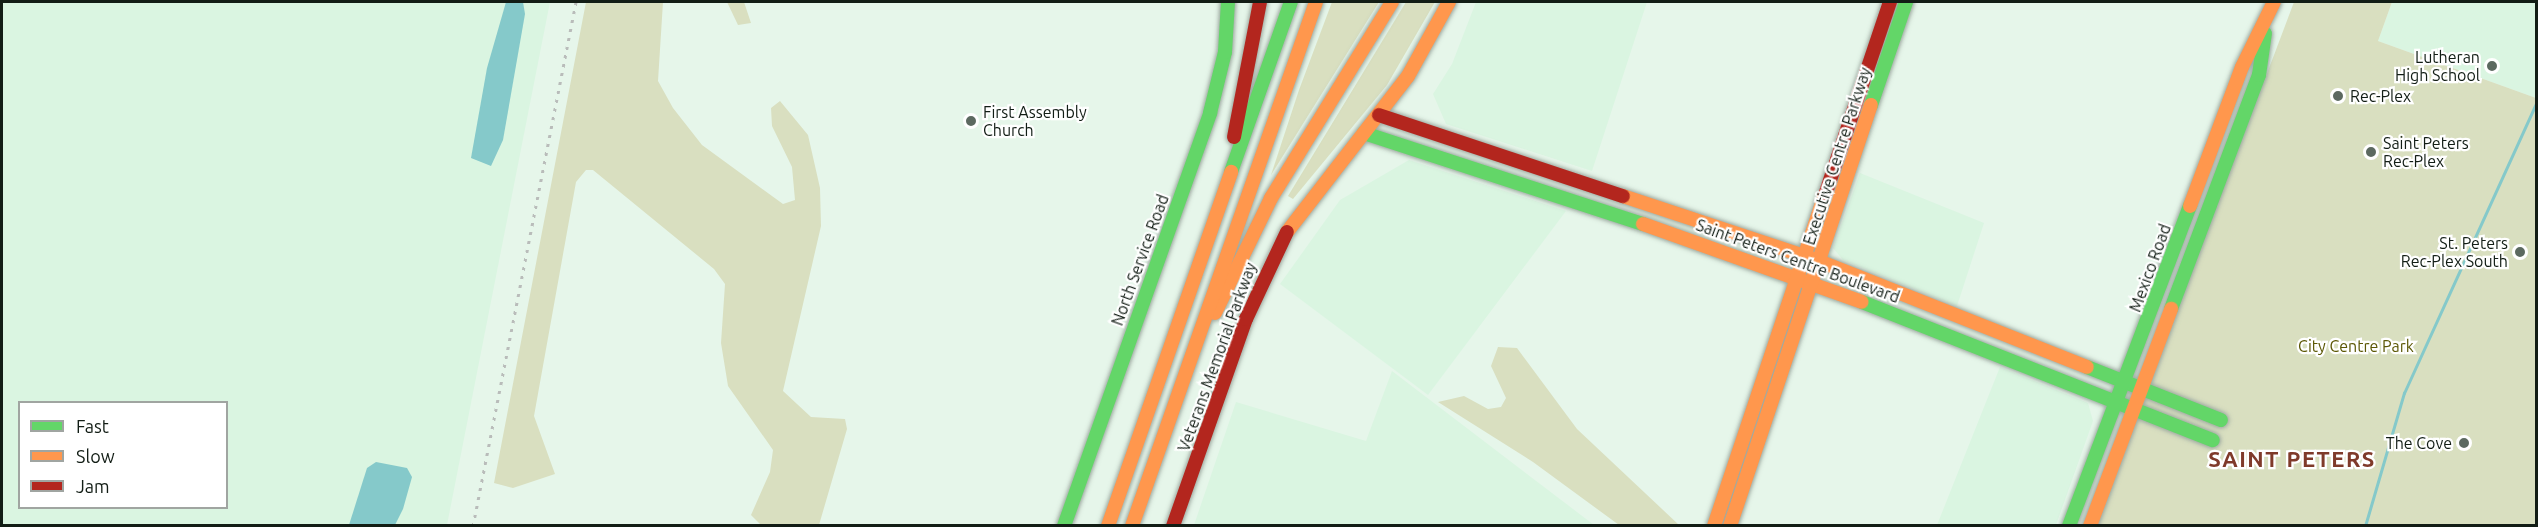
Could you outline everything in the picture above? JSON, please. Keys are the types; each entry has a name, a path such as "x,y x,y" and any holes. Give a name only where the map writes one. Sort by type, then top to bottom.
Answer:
{"main road":[{"name":"North Service Road","path":"1064,525 1210,113 1225,52 1228,2"},
{"path":"1223,195 1260,2"},
{"path":"1108,525 1291,2"},
{"path":"1132,525 1316,2"},
{"path":"1197,343 1271,198 1392,2"},
{"name":"Veterans Memorial Parkway","path":"1173,525 1262,277 1303,206 1379,115 1428,46 1449,2"},
{"name":"Executive Centre Parkway","path":"1714,525 1890,2"},
{"name":"Executive Centre Parkway","path":"1730,525 1906,2"},
{"name":"Mexico Road","path":"2069,525 2125,383 2242,67 2266,24 2274,2"},
{"name":"Mexico Road","path":"2090,525 2259,75 2266,24"},
{"name":"Saint Peters Centre Boulevard","path":"1379,115 1803,255 2221,420"},
{"name":"Saint Peters Centre Boulevard","path":"1364,133 1796,276 2213,440"}],"shaded area":[{"path":"2,2 550,2 447,525 2,525"},
{"path":"1476,2 1647,2 1592,171 1446,124 1433,94 1452,64"},
{"name":"Lutheran High School","path":"2392,2 2536,2 2536,98 2378,41"},
{"path":"1409,160 1566,211 1428,395 1280,284 1340,200"},
{"path":"1860,173 1984,223 1957,306 1843,260 1833,248"},
{"path":"2000,367 2088,403 2093,421 2056,525 1937,525"},
{"path":"1392,371 1594,525 1194,525 1236,402 1366,441"}],"green space":[{"path":"586,2 663,2 658,81 673,108 702,145 783,204 795,200 792,167 772,126 771,108 780,101 808,135 820,188 821,226 783,391 811,417 845,419 847,429 819,525 761,525 751,515 770,472 773,450 728,386 721,343 725,284 714,269 593,170 586,170 576,182 534,416 555,474 513,488 494,483"},
{"path":"727,2 744,2 751,23 738,25"},
{"path":"1332,2 1379,2 1271,175 1299,90"},
{"path":"1406,2 1435,2 1387,85 1293,199 1288,196"},
{"name":"City Centre Park","path":"2294,2 2392,2 2378,41 2536,98 2536,525 2096,526"},
{"path":"1498,347 1517,348 1577,429 1679,525 1619,525 1533,462 1438,402 1464,396 1488,409 1501,407 1506,398 1491,366"}],"water":[{"path":"506,2 523,2 525,14 503,140 491,166 471,158 487,68"},
{"path":"376,462 407,468 412,477 403,509 395,525 349,525 367,468"}],"waterway":[{"path":"2365,526 2404,393 2536,104"}],"railway":[{"path":"473,526 576,2"}],"traffic: fast":[{"path":"1064,526 1210,113 1225,52 1228,2"},
{"path":"1231,172 1291,2"},
{"path":"1871,105 1906,2"},
{"path":"2171,309 2259,75 2265,33"},
{"path":"1364,133 1643,224"},
{"path":"2069,526 2190,206"},
{"path":"1862,302 2213,440"},
{"path":"2087,367 2221,420"}],"traffic: slow":[{"path":"1132,526 1316,2"},
{"path":"1215,313 1271,198 1392,2"},
{"path":"1287,232 1408,76 1449,2"},
{"path":"2190,206 2242,67 2274,2"},
{"path":"1730,526 1871,105"},
{"path":"1108,526 1231,172"},
{"path":"1714,526 1825,195"},
{"path":"1623,196 1819,261 2087,367"},
{"path":"1643,224 1862,302"},
{"path":"2090,526 2171,309"}],"traffic: jam":[{"path":"1234,137 1260,2"},
{"path":"1825,195 1890,2"},
{"path":"1379,115 1623,196"},
{"path":"1173,526 1246,319 1287,232"}],"place":[{"name":"Lutheran High School","path":"2492,66"},
{"name":"Rec-Plex","path":"2338,96"},
{"name":"First Assembly Church","path":"971,121"},
{"name":"Saint Peters Rec-Plex","path":"2371,152"},
{"name":"St. Peters Rec-Plex South","path":"2520,252"},
{"name":"The Cove","path":"2464,443"}],"district":[{"name":"SAINT PETERS","path":"2292,459"}]}
